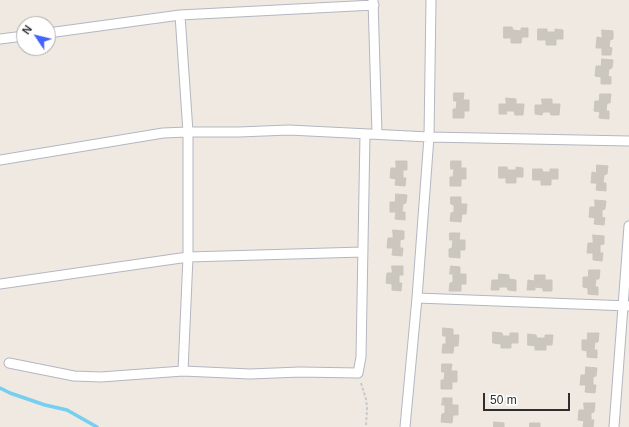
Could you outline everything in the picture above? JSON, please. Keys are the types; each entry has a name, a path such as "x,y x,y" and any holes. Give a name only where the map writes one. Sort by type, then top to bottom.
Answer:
{"street":[{"path":"405,427 417,298 429,137 431,0"},
{"path":"56,32 180,15 373,2 377,134"},
{"path":"180,15 188,132 188,257 183,371"},
{"path":"0,39 16,37"},
{"path":"0,160 163,133 188,132 288,130 429,137 629,141"},
{"path":"9,363 74,376 101,377 183,371 250,374 300,372 358,373 361,357 365,134"},
{"path":"614,427 626,306 629,226"},
{"path":"0,284 188,257 363,252"},
{"path":"417,298 626,306"}],"path":[{"path":"358,373 366,399 366,427"}],"building":[{"path":"504,27 512,27 513,30 521,31 521,28 528,28 528,37 522,37 521,43 511,43 511,38 504,38"},
{"path":"538,29 547,29 547,32 555,32 555,29 563,30 563,39 556,39 556,45 546,45 546,40 538,40"},
{"path":"602,30 613,31 613,39 610,40 609,47 612,48 611,55 602,55 602,48 596,48 597,37 602,38"},
{"path":"602,59 613,60 612,68 609,69 608,76 611,77 611,84 601,84 601,77 595,76 596,66 601,66"},
{"path":"454,93 464,93 463,100 469,100 469,111 464,111 464,118 453,118 453,109 456,109 457,101 454,101"},
{"path":"600,94 611,94 610,103 607,103 606,111 609,111 609,119 599,118 600,112 594,111 595,101 599,101"},
{"path":"506,98 516,99 516,104 524,104 523,115 515,115 514,111 506,111 507,114 499,114 499,104 506,104"},
{"path":"542,99 552,99 552,104 560,104 559,115 551,115 550,112 543,112 542,115 535,114 535,105 542,105"},
{"path":"396,161 407,161 407,170 403,170 403,178 406,178 405,186 395,185 396,179 390,178 391,168 396,168"},
{"path":"451,161 461,161 461,168 466,168 466,179 461,179 461,186 450,186 450,177 453,177 454,169 451,169"},
{"path":"597,165 608,166 607,174 604,175 603,183 606,183 606,191 596,190 597,183 591,183 592,172 596,173"},
{"path":"499,167 507,167 508,170 516,170 516,167 523,168 523,177 516,177 516,183 506,183 506,178 499,178"},
{"path":"533,169 542,169 543,172 550,172 550,169 558,169 558,179 551,179 551,185 541,185 541,180 533,180"},
{"path":"396,194 407,195 406,203 403,204 402,212 405,212 405,220 395,219 396,212 390,212 390,202 395,202"},
{"path":"451,197 461,197 461,204 467,204 466,214 462,214 461,222 450,221 451,213 454,212 454,205 451,204"},
{"path":"595,200 606,201 605,209 602,210 602,217 605,218 604,225 594,224 595,218 589,217 590,207 595,207"},
{"path":"393,230 404,231 404,239 400,240 400,248 403,248 402,256 392,255 393,248 387,248 388,238 393,238"},
{"path":"450,233 460,233 459,240 465,240 465,250 460,250 460,258 449,257 449,249 452,248 453,240 450,240"},
{"path":"593,235 604,236 604,244 600,245 600,253 603,253 602,261 593,260 593,253 587,253 588,243 593,243"},
{"path":"392,266 403,266 403,275 399,275 399,283 402,283 401,291 392,290 392,284 386,283 387,273 392,273"},
{"path":"451,266 460,267 460,274 466,274 466,284 461,284 461,291 449,291 450,283 453,282 453,274 450,274"},
{"path":"589,270 600,270 599,279 596,279 595,287 598,287 598,295 588,294 588,288 583,287 583,277 588,277"},
{"path":"499,274 509,275 509,279 516,280 516,291 508,290 507,287 499,287 499,290 491,290 492,280 498,280"},
{"path":"535,275 545,275 545,280 552,280 552,291 543,291 543,288 535,287 535,290 527,290 528,280 534,281"},
{"path":"443,328 453,329 453,335 459,335 458,346 454,346 453,353 442,353 443,344 446,344 446,336 443,336"},
{"path":"493,332 502,333 503,336 510,336 510,333 518,333 518,343 511,343 511,348 501,348 501,344 493,343"},
{"path":"588,333 599,333 598,342 595,342 594,350 597,350 597,358 587,357 587,351 582,350 582,340 587,340"},
{"path":"528,334 536,335 537,338 545,338 545,335 553,335 552,345 546,345 546,350 535,350 535,346 528,345"},
{"path":"442,364 452,364 451,371 457,371 457,382 452,382 452,389 441,389 441,380 444,380 445,372 442,372"},
{"path":"586,367 597,368 596,376 593,377 593,385 596,385 595,393 585,392 586,385 580,385 581,375 585,375"},
{"path":"443,398 452,398 452,405 458,405 458,415 453,415 452,423 441,422 442,414 445,413 445,405 442,405"},
{"path":"584,403 595,403 594,412 591,413 591,420 594,420 593,427 583,427 584,421 578,420 579,410 584,410"},
{"path":"494,422 504,423 504,427 494,427"},
{"path":"530,423 540,423 540,427 530,427"}],"waterway":[{"path":"0,388 45,405 67,410 97,427"}]}
